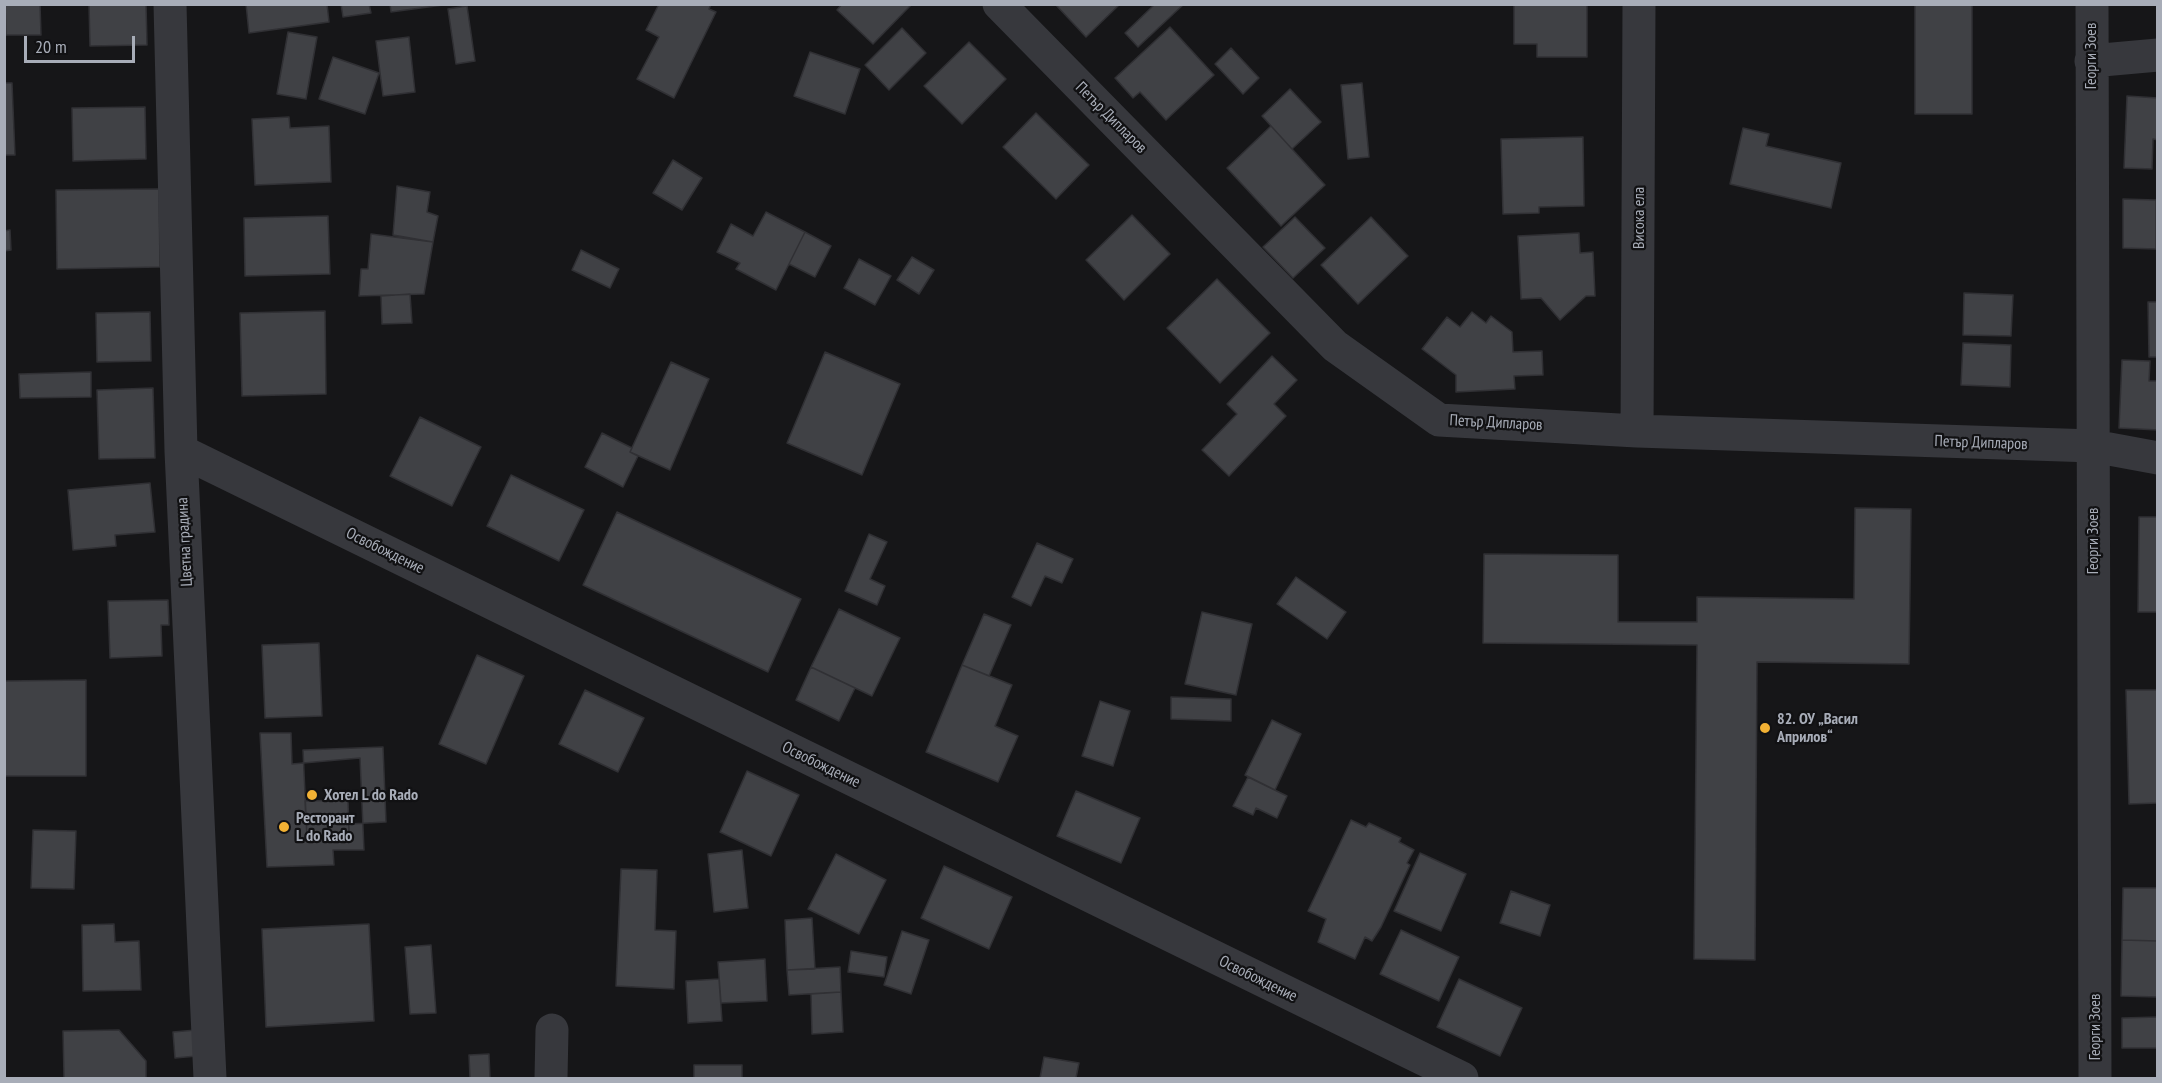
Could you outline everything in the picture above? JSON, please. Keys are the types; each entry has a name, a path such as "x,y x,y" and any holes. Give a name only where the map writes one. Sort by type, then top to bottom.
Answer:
{"street":[{"name":"Цветна градина","path":"170,4 181,451 210,1078"},
{"name":"Петър Дипларов","path":"999,4 1335,346 1438,420 1637,431 2093,446 2157,458"},
{"name":"Висока ела","path":"1637,431 1639,4"},
{"name":"Георги Зоев","path":"2092,4 2095,1078"},
{"path":"2091,61 2157,56"},
{"name":"Освобождение","path":"181,451 1462,1078"},
{"path":"551,1078 552,1030"}],"building":[{"path":"5,4 40,4 41,35 6,35"},
{"path":"89,4 146,4 147,45 90,46"},
{"path":"246,4 327,4 329,22 249,33"},
{"path":"341,4 369,4 371,13 343,17"},
{"path":"390,4 443,4 443,5 391,12"},
{"path":"659,4 711,4 709,9 716,12 674,98 637,79 659,37 646,30"},
{"path":"842,4 912,4 873,44 837,10"},
{"path":"1055,4 1120,4 1086,37"},
{"path":"1155,4 1184,4 1138,47 1125,33"},
{"path":"1514,4 1587,4 1587,57 1537,57 1537,44 1514,44"},
{"path":"1915,4 1972,4 1972,114 1915,114"},
{"path":"467,6 475,61 456,64 448,9"},
{"path":"1170,27 1214,75 1166,120 1140,92 1133,98 1115,78"},
{"path":"902,28 926,53 889,90 865,65"},
{"path":"288,32 317,37 306,99 277,94"},
{"path":"409,37 415,92 383,96 376,41"},
{"path":"969,42 1006,79 962,124 924,86"},
{"path":"1231,48 1259,78 1243,94 1215,64"},
{"path":"810,52 860,69 845,114 794,96"},
{"path":"333,57 379,73 365,114 319,99"},
{"path":"4,83 12,83 15,155 4,155"},
{"path":"1362,83 1369,157 1348,159 1341,85"},
{"path":"1290,89 1321,122 1292,149 1262,116"},
{"path":"2127,96 2158,98 2158,140 2153,139 2152,169 2124,168"},
{"path":"145,107 146,159 73,161 72,108"},
{"path":"1036,113 1089,165 1056,199 1003,147"},
{"path":"289,117 290,128 329,126 331,182 255,185 252,119"},
{"path":"1271,126 1325,185 1281,226 1227,168"},
{"path":"1743,128 1769,134 1766,146 1841,163 1831,208 1730,184"},
{"path":"1583,137 1584,206 1539,207 1539,213 1503,214 1501,139"},
{"path":"673,160 702,178 682,210 653,193"},
{"path":"397,186 430,192 427,212 438,216 433,242 393,235"},
{"path":"159,189 160,267 57,269 56,190"},
{"path":"2123,199 2156,200 2156,249 2123,248"},
{"path":"766,212 805,232 776,290 736,269 740,263 717,252 731,224 753,236"},
{"path":"1132,215 1170,254 1124,300 1086,260"},
{"path":"328,216 330,274 245,276 244,218"},
{"path":"1295,217 1325,248 1293,278 1263,247"},
{"path":"1371,217 1408,256 1358,304 1321,265"},
{"path":"10,230 11,250 4,251 4,231"},
{"path":"805,232 831,246 815,277 789,264"},
{"path":"1579,233 1580,253 1593,252 1595,296 1586,296 1560,320 1541,298 1521,299 1518,236"},
{"path":"371,234 433,242 424,294 359,296 361,269 368,269"},
{"path":"581,250 619,269 610,288 572,270"},
{"path":"912,257 934,270 919,294 897,280"},
{"path":"859,259 891,276 875,305 844,288"},
{"path":"1217,279 1270,333 1220,383 1167,328"},
{"path":"1964,293 2013,295 2011,336 1963,335"},
{"path":"410,294 412,323 382,324 381,296"},
{"path":"2148,302 2158,302 2158,357 2149,357"},
{"path":"325,311 326,394 242,396 240,313"},
{"path":"150,312 151,361 97,362 96,313"},
{"path":"1472,312 1486,323 1491,316 1512,332 1513,352 1542,351 1543,375 1514,376 1515,389 1456,392 1456,375 1422,349 1447,317 1460,327"},
{"path":"1963,343 2011,345 2010,387 1961,385"},
{"path":"825,352 900,384 862,475 787,443"},
{"path":"1272,356 1297,380 1274,404 1286,416 1229,476 1202,450 1237,414 1227,404"},
{"path":"2122,360 2150,361 2149,381 2158,381 2158,430 2119,428"},
{"path":"671,362 709,379 670,470 630,452"},
{"path":"91,372 91,397 20,398 19,374"},
{"path":"153,388 155,458 99,459 97,390"},
{"path":"420,417 481,447 452,506 390,476"},
{"path":"602,433 632,448 630,452 638,456 623,487 585,467"},
{"path":"511,475 584,510 559,561 487,526"},
{"path":"150,483 155,532 115,535 116,546 73,550 68,490"},
{"path":"1855,508 1911,509 1909,664 1757,662 1755,960 1694,959 1697,645 1483,643 1484,554 1618,555 1618,622 1697,622 1697,597 1854,599"},
{"path":"617,512 801,599 768,672 583,585"},
{"path":"2139,517 2158,517 2158,612 2138,612"},
{"path":"869,534 887,542 870,579 885,586 877,605 845,591"},
{"path":"1037,543 1073,559 1062,583 1045,576 1031,606 1012,597"},
{"path":"1296,577 1346,612 1327,639 1277,604"},
{"path":"168,600 169,625 161,625 162,656 110,658 108,601"},
{"path":"839,609 900,638 872,696 811,667"},
{"path":"1202,612 1252,624 1236,695 1185,684"},
{"path":"984,614 1011,625 989,676 962,665"},
{"path":"319,643 322,716 265,718 262,645"},
{"path":"477,655 524,676 486,764 439,744"},
{"path":"962,665 1012,685 995,726 1018,736 998,782 926,752"},
{"path":"811,667 855,688 839,721 796,700"},
{"path":"86,680 86,776 4,776 4,681"},
{"path":"585,690 644,718 618,772 559,744"},
{"path":"2126,690 2158,690 2158,803 2129,804"},
{"path":"1171,697 1231,699 1231,721 1171,719"},
{"path":"1100,701 1130,711 1113,766 1082,756"},
{"path":"1272,720 1301,734 1275,790 1245,775"},
{"name":"Хотел L do Rado","path":"260,733 291,733 292,764 360,758 364,850 333,850 334,865 267,867"},
{"path":"383,747 386,822 349,824 349,835 307,837 303,750"},
{"path":"747,771 799,795 771,856 720,832"},
{"path":"1248,777 1287,796 1277,818 1256,808 1253,815 1233,806"},
{"path":"1076,791 1140,818 1121,863 1057,836"},
{"path":"348,800 349,835 307,837 305,801"},
{"path":"1351,820 1366,827 1369,823 1401,838 1399,842 1414,850 1407,863 1410,865 1381,927 1372,941 1365,937 1355,959 1318,942 1326,919 1308,911"},
{"path":"33,830 76,831 74,889 31,888"},
{"path":"742,850 748,908 714,912 708,854"},
{"path":"1420,853 1466,874 1441,931 1394,911"},
{"path":"836,854 886,880 859,934 808,909"},
{"path":"944,866 1012,897 989,949 921,918"},
{"path":"621,869 657,870 655,930 676,931 674,989 616,986"},
{"path":"2123,888 2158,888 2158,941 2122,940"},
{"path":"1511,891 1550,905 1540,936 1500,923"},
{"path":"812,918 815,969 787,970 785,920"},
{"path":"114,924 115,942 139,941 141,990 83,991 82,925"},
{"path":"369,924 374,1021 266,1027 262,929"},
{"path":"1401,930 1459,957 1439,1001 1380,974"},
{"path":"902,931 929,940 911,994 884,985"},
{"path":"2122,940 2158,941 2158,997 2121,996"},
{"path":"431,945 436,1013 410,1014 405,947"},
{"path":"851,951 887,957 884,977 848,972"},
{"path":"765,959 767,1001 721,1003 718,962"},
{"path":"840,967 841,992 789,995 787,970"},
{"path":"719,979 722,1021 688,1023 686,981"},
{"path":"1459,979 1522,1008 1500,1056 1437,1027"},
{"path":"841,992 843,1032 812,1034 811,994"},
{"path":"2158,1017 2158,1048 2122,1048 2122,1018"},
{"path":"119,1030 146,1061 146,1078 64,1078 63,1031"},
{"path":"196,1030 197,1056 175,1058 173,1032"},
{"path":"489,1054 490,1078 470,1078 469,1055"},
{"path":"1044,1057 1079,1063 1076,1078 1040,1078"},
{"path":"694,1065 742,1065 742,1078 694,1078"}],"place":[{"name":"82. ОУ „Васил Априлов“","path":"1765,728"},
{"name":"Хотел L do Rado","path":"312,795"},
{"name":"Ресторант L do Rado","path":"284,827"}]}
